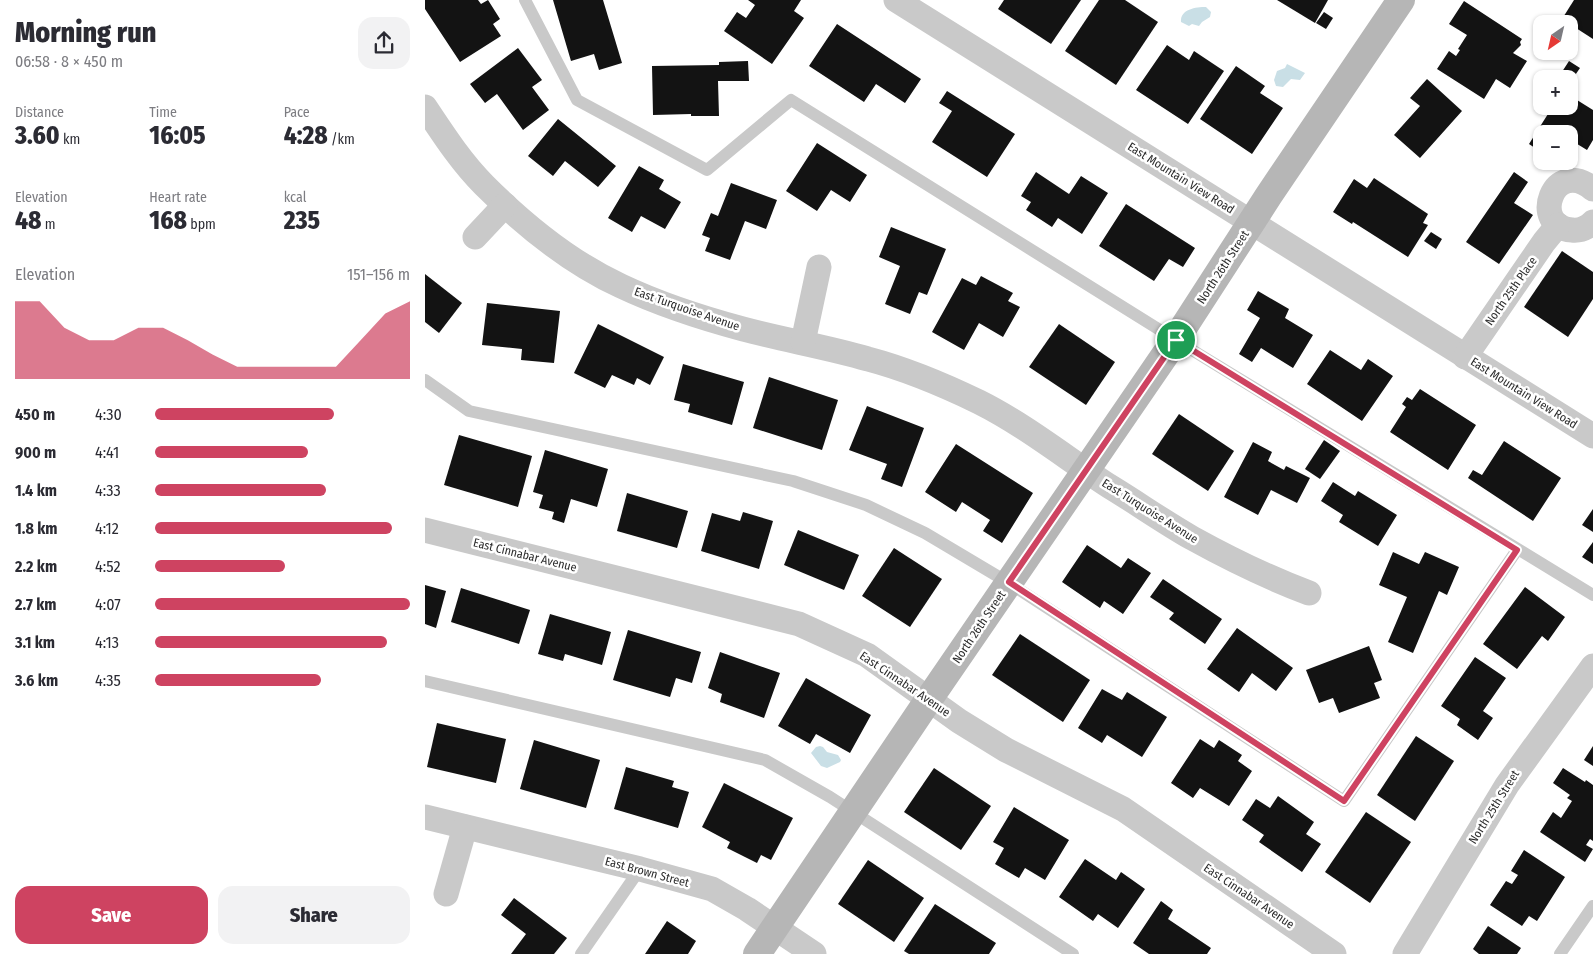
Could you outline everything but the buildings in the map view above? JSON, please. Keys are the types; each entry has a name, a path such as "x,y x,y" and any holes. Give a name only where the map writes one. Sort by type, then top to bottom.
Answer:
{"street":[{"name":"East Mountain View Road","path":"896,0 1593,436"},
{"name":"North 26th Street","path":"757,954 929,699 1176,340 1251,223 1401,0"},
{"name":"East Turquoise Avenue","path":"425,107 449,142 482,184 530,228 576,260 620,286 684,311 743,329 870,359 950,388 983,404 1024,428 1192,538 1274,580 1309,593"},
{"path":"1593,188 1586,183 1575,180 1565,182 1556,187 1550,196 1549,207 1551,217 1558,225 1567,230 1578,231 1588,227 1593,222"},
{"path":"475,237 505,205"},
{"name":"North 25th Place","path":"1465,357 1544,242 1558,225"},
{"path":"803,342 819,267"},
{"name":"East Cinnabar Avenue","path":"425,530 799,624 867,655 959,721 1006,750 1123,809 1334,954"},
{"name":"North 25th Street","path":"1405,954 1507,785 1593,666"},
{"name":"East Brown Street","path":"425,818 640,869 712,889 747,909 814,954"},
{"path":"446,894 465,827"}],"lane":[{"path":"525,0 577,100 707,170 791,100 1176,340 1593,595"},
{"path":"425,380 469,412 793,481 866,505 925,533 1009,582 1344,801 1517,550"},
{"path":"425,681 765,760 830,797 1073,954"},
{"path":"581,954 640,869"},
{"path":"1560,954 1593,906"}],"water":[{"path":"1206,7 1211,12 1210,17 1199,26 1192,24 1189,26 1181,22 1183,14 1189,10"},
{"path":"1287,64 1305,73 1300,80 1291,79 1283,87 1276,86 1274,80 1277,71 1285,68"},
{"path":"820,746 827,752 838,755 841,760 840,762 827,768 821,766 811,753 816,747"}],"route":[{"path":"1176,340 1517,550 1344,801 1009,582 1176,340"}]}
